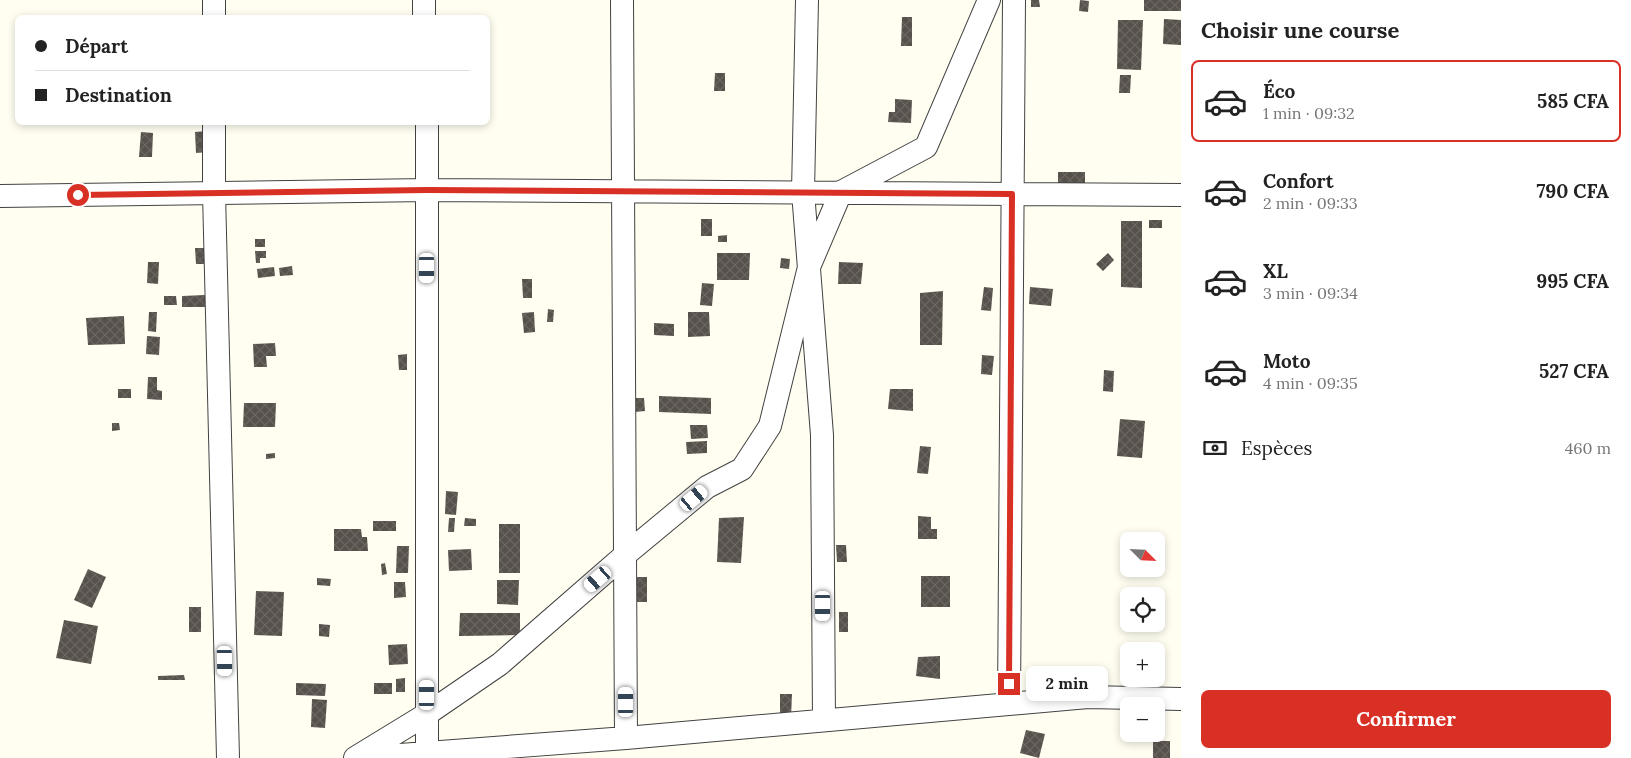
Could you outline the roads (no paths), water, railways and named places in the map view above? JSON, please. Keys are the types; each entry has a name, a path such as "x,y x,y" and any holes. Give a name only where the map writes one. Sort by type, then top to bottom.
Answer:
{"street":[{"path":"214,0 214,15"},
{"path":"424,0 424,15"},
{"path":"622,0 626,738"},
{"path":"807,0 803,192 822,435 824,720"},
{"path":"357,758 427,714 500,664 707,487 742,470 770,426 809,267 841,192 926,147 989,0"},
{"path":"1009,704 1014,0"},
{"path":"214,125 214,193 228,758"},
{"path":"427,125 427,755"},
{"path":"0,196 427,190 1181,195"},
{"path":"357,758 427,755 1088,698 1181,699"}]}
